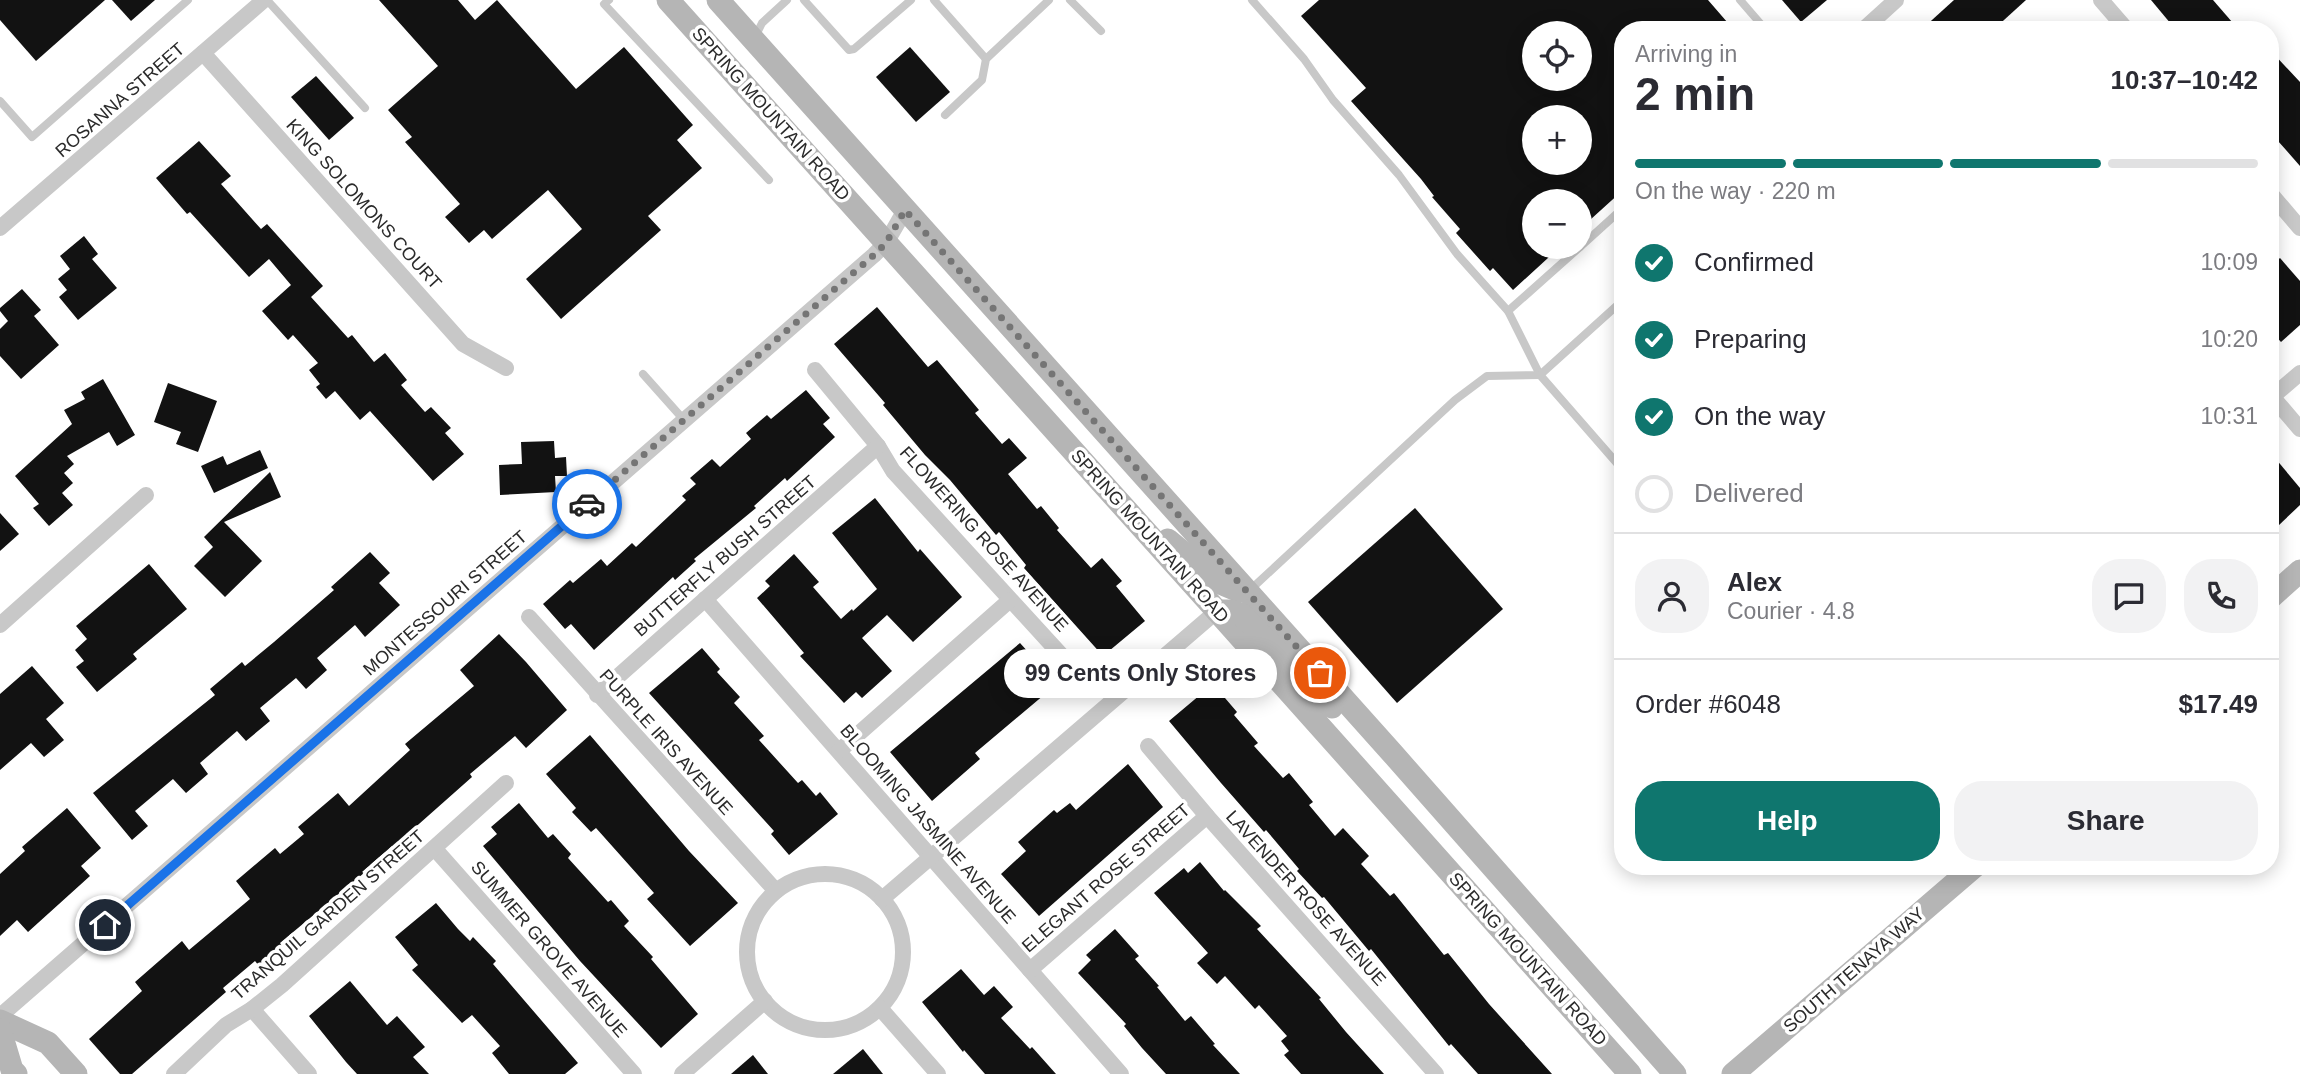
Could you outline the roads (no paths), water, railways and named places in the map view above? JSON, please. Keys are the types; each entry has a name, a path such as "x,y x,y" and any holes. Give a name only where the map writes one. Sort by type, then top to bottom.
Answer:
{"main road":[{"name":"SPRING MOUNTAIN ROAD","path":"668,0 1630,1074"},
{"name":"SPRING MOUNTAIN ROAD","path":"718,0 1393,754 1675,1074"},
{"path":"1109,492 1220,583 1248,593"},
{"path":"2279,590 2300,571"},
{"path":"1217,611 1241,614 1323,700 1393,754"},
{"name":"SOUTH TENAYA WAY","path":"1733,1074 1964,875"},
{"path":"0,1018 48,1043 76,1074"},
{"path":"0,1030 12,1070 16,1074"}],"street":[{"name":"ROSANNA STREET","path":"0,228 266,0"},
{"path":"1873,21 1896,0"},
{"path":"2101,0 2119,21"},
{"name":"KING SOLOMONS COURT","path":"203,53 463,344 506,368"},
{"path":"2279,204 2300,228"},
{"name":"MONTESSOURI STREET","path":"0,1018 886,243 905,210"},
{"name":"FLOWERING ROSE AVENUE","path":"815,370 878,446 893,471 1073,668"},
{"path":"2279,390 2300,373"},
{"path":"2279,405 2300,429"},
{"name":"BUTTERFLY BUSH STREET","path":"597,695 878,446"},
{"path":"0,625 146,495"},
{"name":"BLOOMING JASMINE AVENUE","path":"705,599 1121,1074"},
{"path":"839,751 1010,600"},
{"path":"882,899 1217,611"},
{"name":"PURPLE IRIS AVENUE","path":"529,617 776,891"},
{"name":"LAVENDER ROSE AVENUE","path":"1148,746 1436,1074"},
{"name":"TRANQUIL GARDEN STREET","path":"174,1074 226,1025 252,1009 435,849 506,783"},
{"name":"ELEGANT ROSE STREET","path":"1030,970 1207,816"},
{"name":"SUMMER GROVE AVENUE","path":"435,849 634,1074"},
{"path":"818,874 842,876 864,884 882,899 896,919 902,942 902,966 894,988 880,1008 859,1023 834,1030 796,1024 784,1019 765,1002 752,980 747,956 749,932 759,909 776,891 796,879 818,874"},
{"path":"682,1074 765,1002"},
{"path":"880,1008 938,1074"},
{"path":"252,1009 309,1074"}],"lane":[{"path":"0,101 32,137 188,0"},
{"path":"266,0 365,108"},
{"path":"609,0 604,4 769,180"},
{"path":"753,40 761,23 787,0"},
{"path":"804,0 849,50 854,49 911,0"},
{"path":"934,0 986,59"},
{"path":"945,115 982,80 986,59 1049,0"},
{"path":"1070,0 1101,31"},
{"path":"1252,0 1304,59 1333,100 1399,175 1457,254 1508,311 1540,374 1614,460"},
{"path":"1740,0 1758,21"},
{"path":"1592,236 1614,216"},
{"path":"1508,311 1566,259"},
{"path":"1248,593 1259,579 1455,400 1486,376 1540,374 1614,308"},
{"path":"643,374 684,420"}],"place":[{"name":"99 Cents Only Stores","path":"1320,673"}]}
